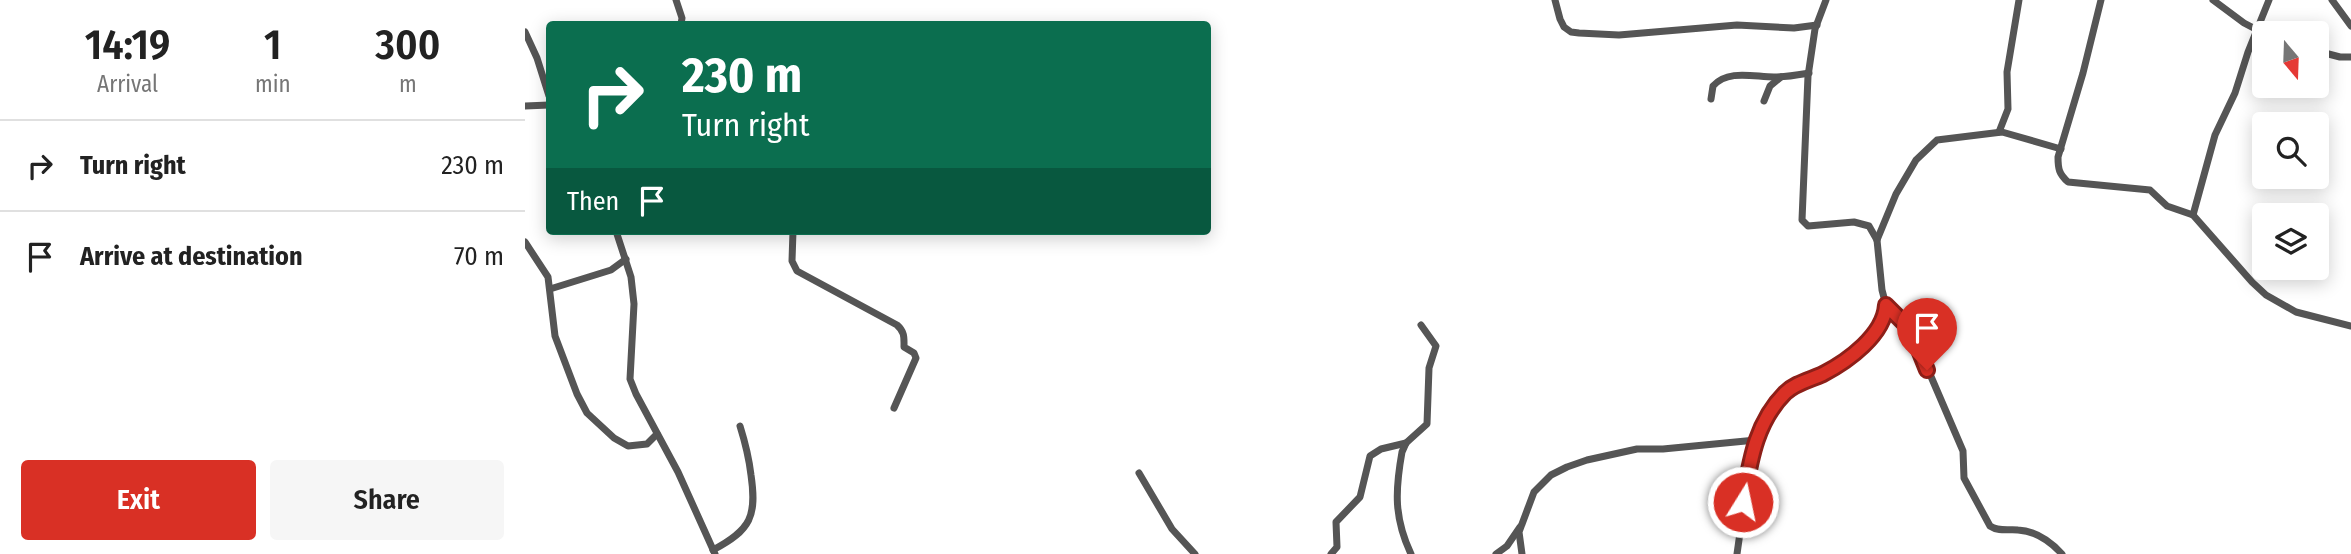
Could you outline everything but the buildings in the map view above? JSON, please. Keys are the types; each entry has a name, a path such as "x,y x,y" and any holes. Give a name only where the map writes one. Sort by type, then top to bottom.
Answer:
{"street":[{"path":"676,0 682,21"},
{"path":"1555,0 1564,27 1579,33 1619,35 1737,25 1794,28 1817,25"},
{"path":"1737,554 1752,448 1767,417 1783,395 1847,359 1880,325 1885,315 1877,240 1869,226 1860,222 1813,227 1802,221 1809,74 1817,25 1826,0"},
{"path":"1999,132 2008,109 2007,72 2019,0"},
{"path":"2101,0 2060,149 2058,169 2061,176 2068,182 2150,190 2167,206 2193,215 2266,295 2297,312 2351,326"},
{"path":"2213,0 2252,26"},
{"path":"2264,21 2269,0"},
{"path":"2332,0 2351,26"},
{"path":"525,33 546,86"},
{"path":"2193,215 2215,135 2252,53"},
{"path":"2329,54 2351,57"},
{"path":"1711,99 1713,86 1720,80 1745,75 1809,74"},
{"path":"1764,102 1770,86 1781,76"},
{"path":"525,106 546,105"},
{"path":"1877,240 1896,194 1916,160 1937,140 1999,132 2060,149"},
{"path":"617,235 631,277 634,304 630,379 678,472 714,552 743,528 753,508 754,491 740,426"},
{"path":"793,235 792,261 797,271 902,330 904,347 916,358 894,408"},
{"path":"525,242 545,269 555,336 587,413 614,438 628,446 647,444 657,434"},
{"path":"550,289 611,270 625,259"},
{"path":"1886,305 1911,330 1963,451 1964,478 1990,526 1998,530 2020,530 2038,534 2062,554"},
{"path":"1331,554 1337,547 1336,522 1360,497 1370,456 1381,449 1406,443 1427,424 1429,368 1436,346 1421,325"},
{"path":"1496,554 1507,546 1520,526 1534,492 1551,475 1567,467 1637,449 1756,440"},
{"path":"1406,443 1400,464 1397,512 1401,533 1411,554"},
{"path":"1139,473 1172,529 1195,554"},
{"path":"1520,526 1522,554"}],"route":[{"path":"1743,502 1752,448 1767,417 1789,390 1847,359 1880,325 1886,305 1911,330 1927,370"}]}
